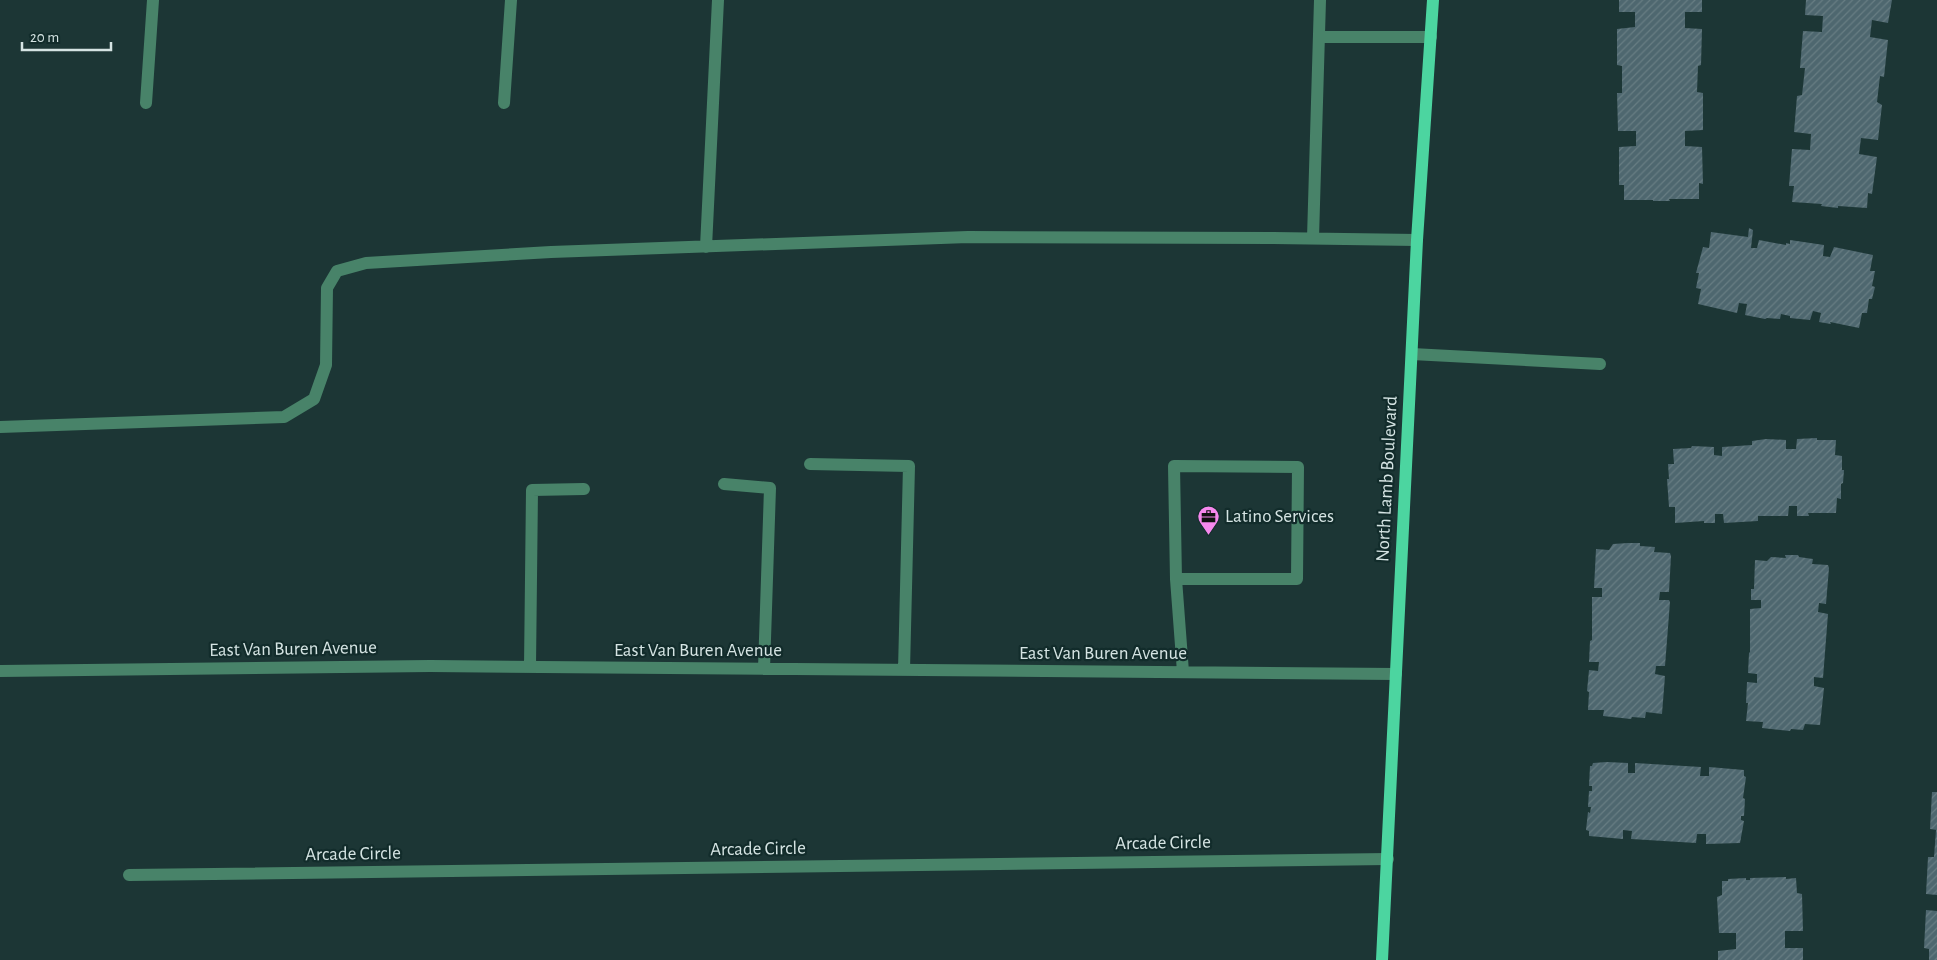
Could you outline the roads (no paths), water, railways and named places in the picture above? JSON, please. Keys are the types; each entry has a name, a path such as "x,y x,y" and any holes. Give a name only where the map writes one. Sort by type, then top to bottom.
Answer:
{"main road":[{"name":"North Lamb Boulevard","path":"1382,960 1417,240 1433,0"}],"street":[{"path":"146,103 153,0"},
{"path":"504,103 511,0"},
{"path":"706,246 718,0"},
{"path":"1313,238 1320,0"},
{"path":"1319,38 1431,36"},
{"path":"0,427 250,420 284,417 314,399 326,366 327,288 338,271 366,263 551,252 968,237 1417,240"},
{"path":"1412,354 1600,364"},
{"path":"810,464 908,466 904,670"},
{"path":"1176,579 1297,579 1298,467 1174,466 1176,579 1183,672"},
{"path":"724,484 770,488 764,669"},
{"path":"530,667 532,490 584,489"},
{"name":"East Van Buren Avenue","path":"0,671 410,666 1396,674"},
{"name":"Arcade Circle","path":"129,875 1388,860"}],"place":[{"name":"Latino Services","path":"1209,535"}]}
